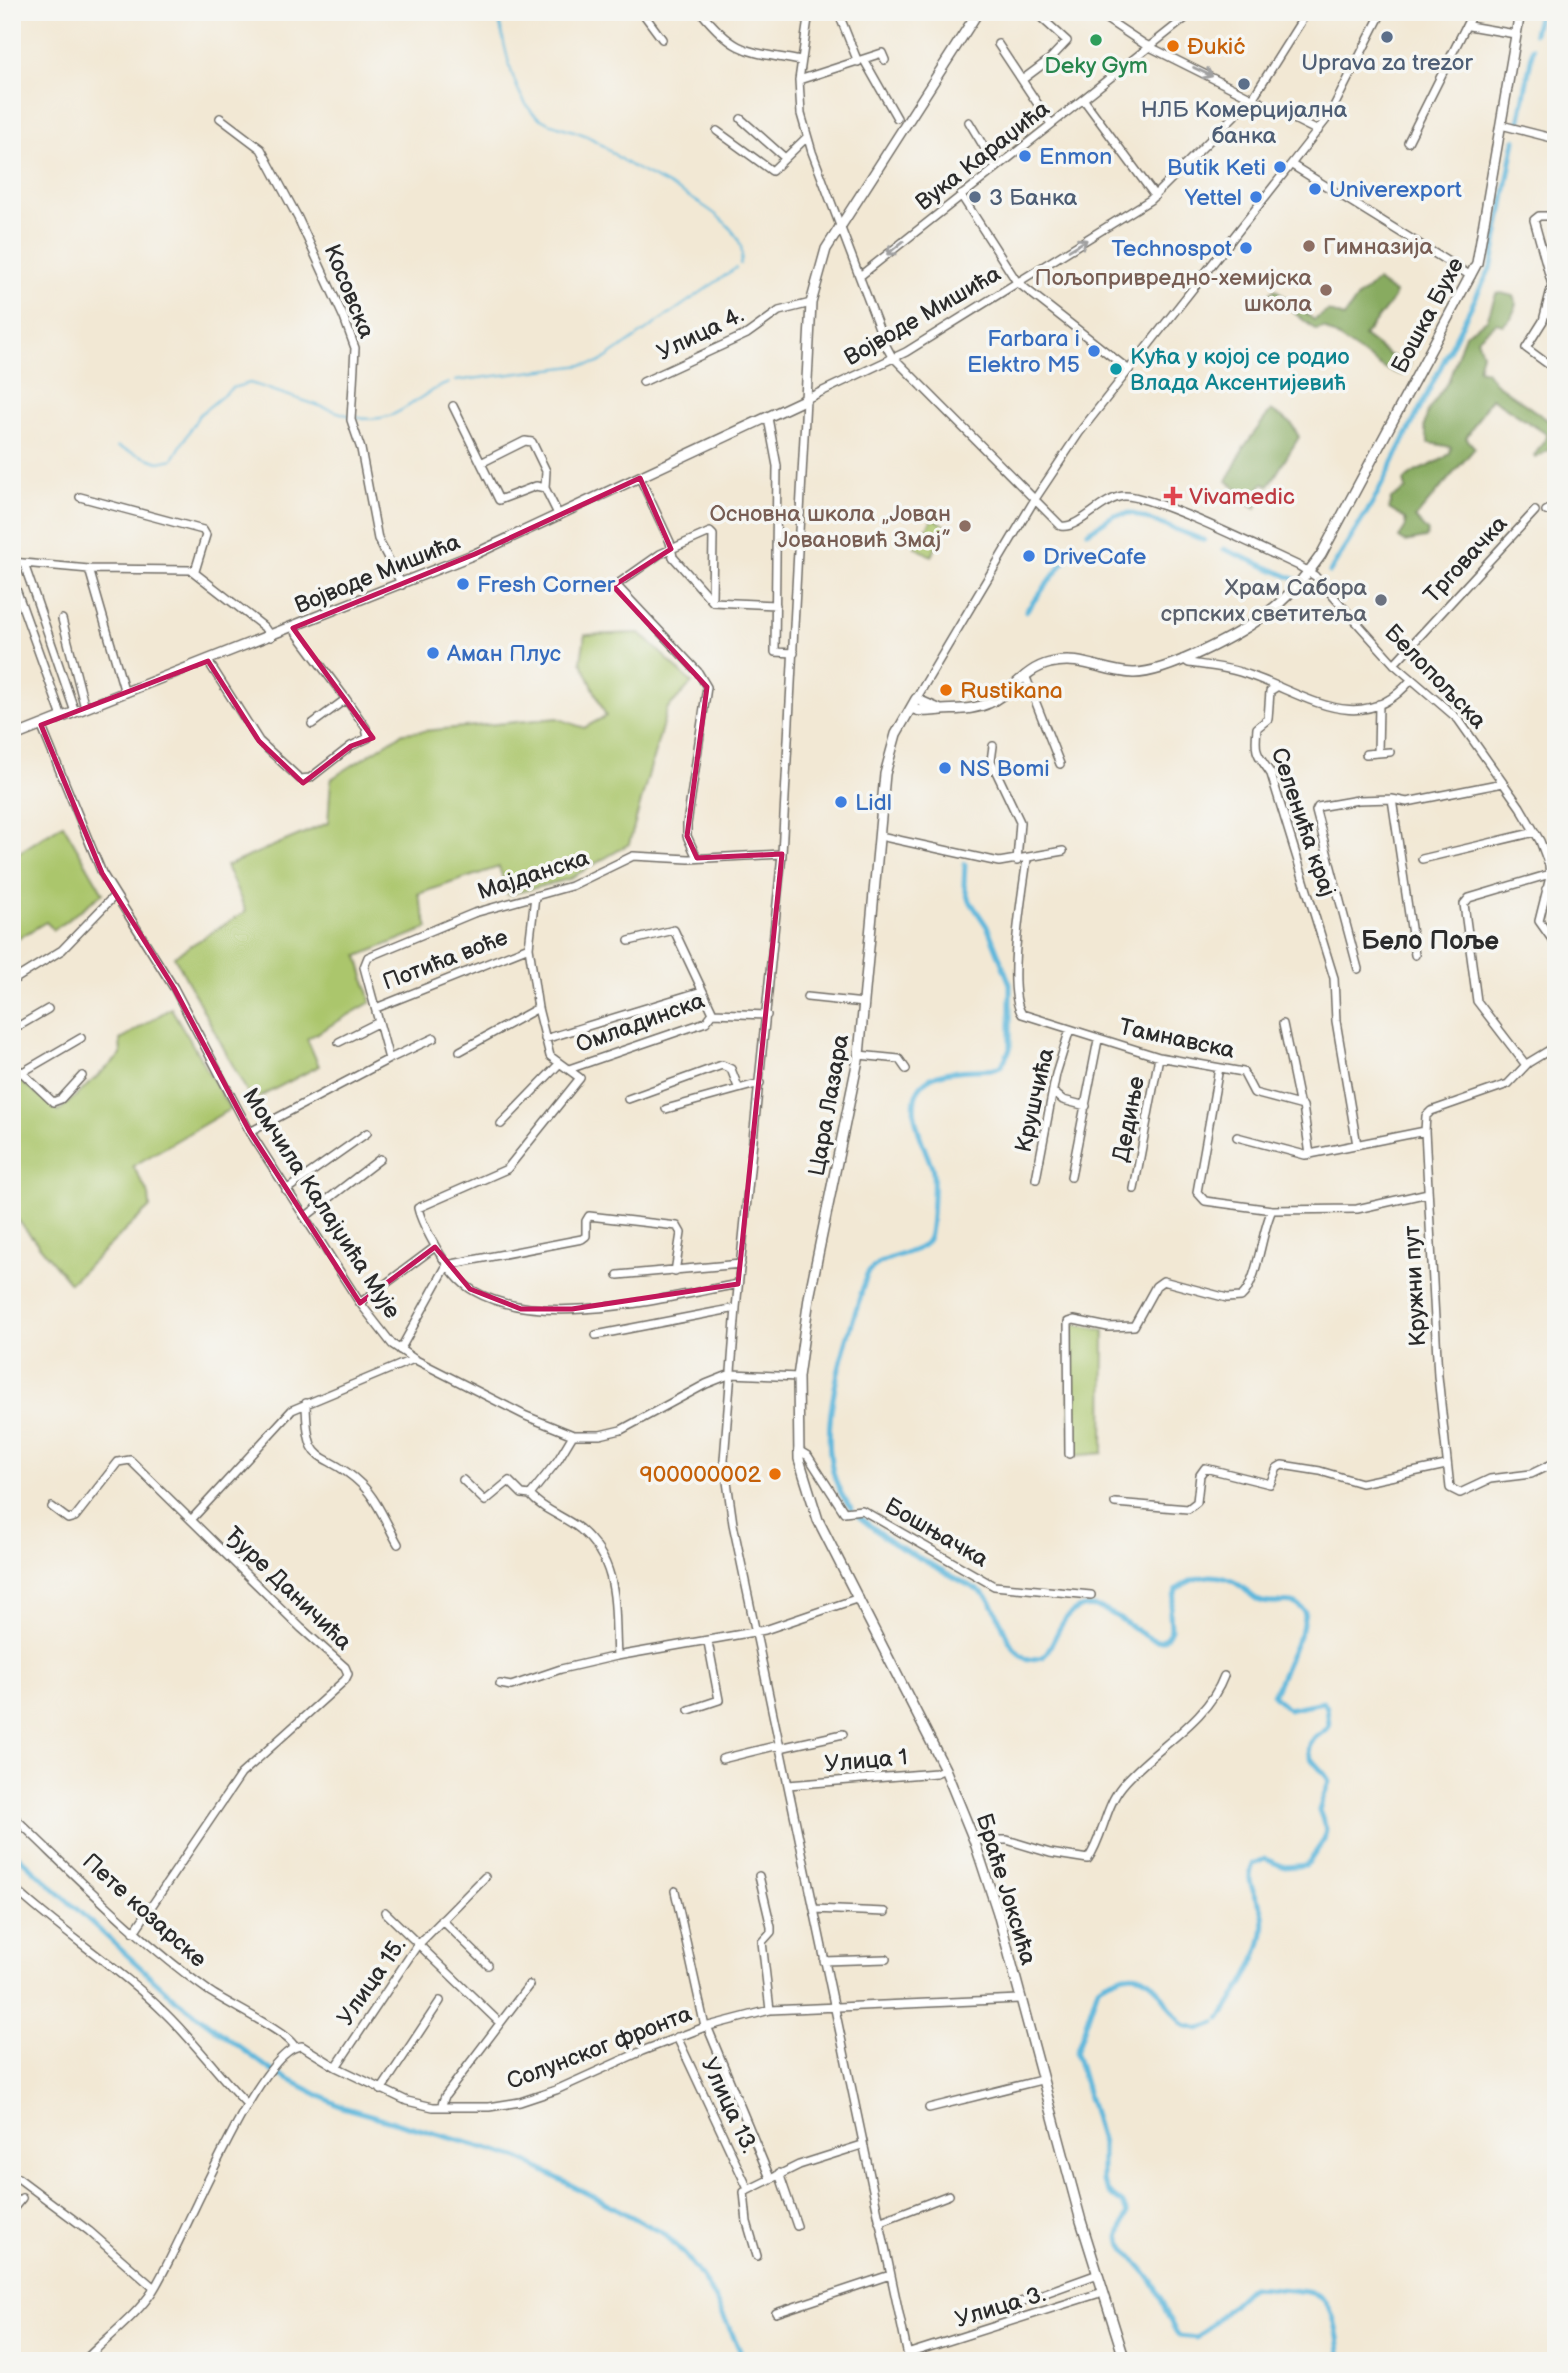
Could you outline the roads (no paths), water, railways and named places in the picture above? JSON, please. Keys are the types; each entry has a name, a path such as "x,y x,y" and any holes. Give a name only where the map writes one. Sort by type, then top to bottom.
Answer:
{"main road":[{"path":"806,400 811,303 821,261 978,12"},
{"name":"Бошка Бухе","path":"1183,659 1265,615 1321,555 1471,276 1481,248 1520,12"},
{"name":"Војводе Мишића","path":"13,734 402,585 559,516 806,400"},
{"path":"914,703 941,710 972,709 988,704 1041,666 1061,660 1082,660 1133,673 1158,670 1183,659"},
{"name":"Цара Лазара","path":"798,1450 798,1377 807,1307 859,1055 889,755 914,703"},
{"name":"Браће Јоксића","path":"798,1450 813,1507 945,1769 974,1840 998,1913 1041,2080 1124,2356"}],"street":[{"path":"642,12 663,39"},
{"path":"701,12 722,38 738,48 802,61"},
{"path":"809,12 799,80 800,108 807,137 879,331 895,358 1035,499"},
{"path":"838,12 861,61 897,118"},
{"path":"1022,80 1050,59 1067,41 1035,12"},
{"path":"1096,12 1152,48 1254,96 1318,131"},
{"name":"Вука Караџића","path":"860,276 1051,124 1152,48 1194,12"},
{"name":"Војводе Мишића","path":"806,400 895,358 1155,196 1254,96 1307,12"},
{"name":"Цара Лазара","path":"914,703 1035,499 1079,433 1318,131 1343,93 1382,12"},
{"path":"1408,142 1474,12"},
{"path":"1469,26 1516,34"},
{"path":"998,44 1051,124"},
{"path":"799,80 882,53 885,60"},
{"path":"1084,100 1155,196"},
{"name":"Косовска","path":"220,118 261,149 298,218 344,318 355,348 351,420 361,449 378,539 402,585"},
{"path":"741,119 785,159"},
{"path":"969,122 996,167"},
{"path":"1501,125 1556,139"},
{"path":"717,131 771,170 807,137"},
{"path":"1292,165 1471,276"},
{"path":"1556,165 1555,216 1538,216 1534,222 1552,285 1550,300 1543,321 1526,350 1556,370"},
{"path":"961,195 1017,282 1129,370"},
{"path":"1546,259 1556,261"},
{"name":"Улица 4.","path":"643,382 751,332 779,311 811,303"},
{"path":"806,400 782,854 738,1284 724,1472 833,2008 908,2358"},
{"path":"453,406 499,500 536,486 545,488"},
{"path":"768,418 777,466 775,652 794,653"},
{"path":"481,463 525,441 532,442 546,471 545,488 559,516"},
{"path":"640,478 676,561 716,605 776,605"},
{"path":"80,497 203,530 206,535 195,571"},
{"name":"Белопољска","path":"1035,499 1064,527 1109,500 1135,497 1167,508 1308,571 1349,612 1394,664 1458,719 1535,832 1552,877"},
{"path":"1546,511 1556,506"},
{"name":"Трговачка","path":"1394,664 1535,511"},
{"path":"698,858 687,836 687,824 707,687 698,672 616,586 671,549 713,533 712,598"},
{"path":"12,562 89,569 169,568 195,571 264,627 271,637"},
{"path":"24,564 75,712"},
{"path":"89,569 125,693"},
{"path":"12,578 62,717"},
{"path":"62,620 85,708"},
{"path":"208,661 259,741 303,780 351,746 368,738 366,728 293,628"},
{"path":"1183,659 1189,663 1234,670 1338,710 1357,710 1379,704 1411,680"},
{"path":"1025,675 1060,764"},
{"name":"Селенића крај","path":"1278,686 1270,691 1269,718 1257,728 1257,755 1260,763 1271,774 1334,978 1336,1021 1357,1145"},
{"path":"312,724 346,699"},
{"path":"1378,753 1379,704"},
{"name":"Момчила Калајџића Мује","path":"41,725 72,804 115,895 174,988 250,1132 382,1335 414,1359 533,1420 573,1435 600,1435 621,1430 706,1384 731,1374 798,1377"},
{"path":"993,746 991,761 1020,822 1017,861"},
{"path":"1366,754 1390,752"},
{"path":"1358,969 1316,811 1318,807 1392,799 1407,802 1503,783"},
{"path":"1392,799 1415,955"},
{"path":"1422,859 1535,832"},
{"path":"880,836 920,842 985,860 1017,861 1063,851"},
{"name":"Мајданска","path":"389,1059 364,967 368,957 474,913 571,886 633,856 698,858 782,854"},
{"name":"Тамнавска","path":"1027,859 1017,937 1018,1008 1030,1019 1159,1057 1247,1074 1258,1095 1299,1102"},
{"path":"1552,877 1546,889 1539,922 1556,945"},
{"path":"1526,1065 1477,1001 1464,904 1469,898 1552,877"},
{"path":"1546,889 1556,897"},
{"path":"12,981 61,950 115,895"},
{"name":"Потића воће","path":"535,896 529,947 545,1039"},
{"path":"629,941 674,930 713,1013"},
{"name":"Потића воће","path":"376,1008 529,947"},
{"path":"545,1039 702,991"},
{"path":"807,996 864,1003"},
{"path":"460,1051 538,1008"},
{"path":"12,1030 48,1009"},
{"name":"Омладинска","path":"568,1069 706,1022 713,1013 767,1015"},
{"path":"339,1042 379,1022"},
{"path":"1283,1024 1299,1102 1306,1111 1310,1155"},
{"name":"Крушчића","path":"1036,1179 1053,1092 1070,1029"},
{"path":"21,1073 81,1038"},
{"path":"250,1132 434,1038"},
{"name":"Омладинска","path":"545,1039 550,1056 558,1064 578,1074 579,1080 508,1167 418,1208 447,1265 473,1291 527,1309 561,1310 640,1301 738,1284"},
{"path":"1071,1177 1098,1040"},
{"path":"1237,1137 1310,1155 1425,1130 1426,1116 1431,1111 1508,1084 1526,1065 1556,1046"},
{"path":"859,1055 899,1059 906,1069"},
{"name":"Дедиње","path":"1134,1189 1159,1057"},
{"path":"12,1063 53,1102 61,1099 82,1076"},
{"name":"Омладинска","path":"501,1124 558,1064"},
{"path":"628,1099 722,1065 731,1069 738,1087"},
{"path":"1219,1068 1198,1196 1205,1201 1272,1210 1357,1209 1428,1193"},
{"path":"666,1109 760,1083"},
{"path":"1053,1092 1063,1100 1086,1106"},
{"name":"Кружни пут","path":"1425,1130 1438,1376 1450,1488 1460,1493 1490,1479 1531,1474 1556,1462"},
{"path":"286,1190 367,1133"},
{"path":"304,1217 380,1159"},
{"path":"1069,1454 1068,1322 1074,1320 1122,1328 1134,1326 1156,1286 1163,1281 1227,1298 1241,1297 1251,1280 1264,1228 1272,1210"},
{"path":"400,1350 447,1265 582,1239 586,1236 587,1219 592,1216 677,1226 681,1233 675,1272"},
{"path":"360,1303 436,1247"},
{"path":"618,1275 741,1264"},
{"path":"596,1335 736,1308"},
{"path":"191,1520 292,1410 414,1359"},
{"path":"306,1403 307,1438 314,1453 364,1486 398,1544"},
{"path":"530,1495 558,1460 573,1435"},
{"name":"Бошњачка","path":"798,1450 808,1456 844,1512 850,1514 862,1510 982,1581 994,1586 1091,1595"},
{"name":"Ђуре Даничића","path":"52,1507 68,1519 75,1517 118,1462 127,1459 345,1667 348,1674 345,1681 241,1774 134,1932"},
{"path":"1115,1503 1188,1509 1197,1502 1200,1475 1205,1468 1270,1485 1277,1468 1282,1465 1320,1471 1361,1483 1446,1465"},
{"path":"463,1480 485,1501 508,1481 524,1495 530,1495 579,1528 610,1567 617,1656"},
{"path":"500,1684 511,1686 561,1669 617,1656 756,1632 859,1598"},
{"path":"688,1710 719,1700 708,1642"},
{"path":"974,1840 1007,1840 1050,1853 1088,1859 1120,1787 1188,1725 1211,1698 1224,1676"},
{"path":"722,1759 843,1734"},
{"name":"Улица 1","path":"788,1785 936,1773 945,1769"},
{"name":"Пете козарске","path":"12,1815 134,1932 210,1992 286,2036 294,2046"},
{"path":"760,1876 771,1927 762,1942 770,2010"},
{"name":"Улица 15.","path":"335,2067 419,1945 485,1877"},
{"path":"12,1886 67,1936 164,2011 206,2057 221,2080 247,2104"},
{"path":"675,1891 706,2026 770,2178"},
{"path":"814,1909 885,1912"},
{"path":"385,1912 500,2023"},
{"path":"442,1920 488,1965"},
{"path":"824,1961 887,1959"},
{"path":"440,2107 529,1985"},
{"name":"Солунског фронта","path":"294,2046 302,2046 335,2067 381,2090 420,2105 489,2107 520,2102 556,2090 706,2026 770,2010 1019,1999"},
{"path":"381,2090 440,2001"},
{"name":"Улица 13.","path":"677,2037 748,2189"},
{"path":"84,2361 154,2288 247,2104 274,2065 294,2046"},
{"path":"929,2108 1041,2080"},
{"path":"757,2256 742,2196 748,2189 779,2173 862,2145"},
{"path":"779,2173 797,2226"},
{"path":"18,2178 42,2199 89,2231 154,2288"},
{"path":"879,2222 949,2195"},
{"path":"12,2210 22,2198"},
{"path":"976,2318 1098,2274"},
{"path":"776,2313 890,2275"},
{"name":"Улица 3.","path":"908,2358 1103,2292"},
{"path":"1101,2361 1124,2356"}],"waterway":[{"path":"1534,33 1539,12"},
{"path":"498,16 518,90 531,111 543,120 589,137 627,164 703,205 734,233 741,248 740,264"},
{"path":"1519,124 1533,48"},
{"path":"1330,572 1373,502 1492,265 1515,140"},
{"path":"455,381 599,363 736,268"},
{"path":"117,447 159,462 173,459 199,415 232,388 250,383 350,416"},
{"path":"355,417 370,419 395,414 436,388 449,383"},
{"path":"1088,532 1114,515 1131,513 1204,540"},
{"path":"1224,549 1297,580"},
{"path":"1026,611 1071,553"},
{"path":"1306,587 1316,586"},
{"path":"852,1509 837,1485 830,1457 834,1394 867,1274 883,1261 919,1248 929,1237 933,1173 915,1118 917,1093 923,1083 941,1074 994,1069 1002,1065 1010,1049 1010,984 988,928 968,898 964,885 965,864"},
{"path":"858,1516 892,1543 983,1593 995,1609 1013,1646 1028,1660 1043,1657 1065,1619 1084,1607 1099,1608 1154,1640 1164,1639 1171,1629 1170,1612 1176,1590 1201,1577 1226,1578 1260,1601 1290,1602 1305,1612 1302,1629 1273,1695 1288,1709 1323,1702 1327,1707 1329,1725 1312,1741 1308,1752 1329,1781 1319,1810 1326,1829 1324,1840 1307,1865 1285,1867 1265,1859 1253,1864 1250,1872 1251,1885 1261,1908 1264,1927 1250,1970 1220,2019"},
{"path":"12,1850 174,1998 272,2071 342,2107 517,2157 663,2233 701,2276 720,2308 745,2361"},
{"path":"1215,2023 1200,2029 1184,2025 1150,1981 1141,1976 1131,1974 1118,1977 1098,1987 1076,2053 1102,2144 1102,2181 1108,2192 1123,2204 1127,2214 1119,2238 1154,2284 1179,2336 1197,2338 1251,2287 1305,2292 1317,2295 1328,2307 1335,2325 1341,2361"}],"place":[{"name":"Uprava za trezor","path":"1387,37"},
{"name":"Deky Gym","path":"1096,40"},
{"name":"Đukić","path":"1173,46"},
{"name":"НЛБ Комерцијална банка","path":"1244,84"},
{"name":"Enmon","path":"1025,156"},
{"name":"Butik Keti","path":"1280,167"},
{"name":"Univerexport","path":"1315,189"},
{"name":"3 Банка","path":"975,197"},
{"name":"Yettel","path":"1256,197"},
{"name":"Гимназија","path":"1309,246"},
{"name":"Technospot","path":"1246,248"},
{"name":"Пољопривредно-хемијска школа","path":"1326,290"},
{"name":"Farbara i Elektro M5","path":"1094,351"},
{"name":"Кућа у којој се родио Влада Аксентијевић","path":"1116,369"},
{"name":"Vivamedic","path":"1173,496"},
{"name":"Основна школа „Јован Јовановић Змај”","path":"965,526"},
{"name":"DriveCafe","path":"1029,556"},
{"name":"Fresh Corner","path":"463,584"},
{"name":"Храм Сабора српских светитеља","path":"1381,600"},
{"name":"Аман Плус","path":"433,653"},
{"name":"Rustikana","path":"946,690"},
{"name":"NS Bomi","path":"945,768"},
{"name":"Lidl","path":"841,802"},
{"name":"900000002","path":"775,1474"}],"district":[{"name":"Бело Поље","path":"1430,940"}]}
